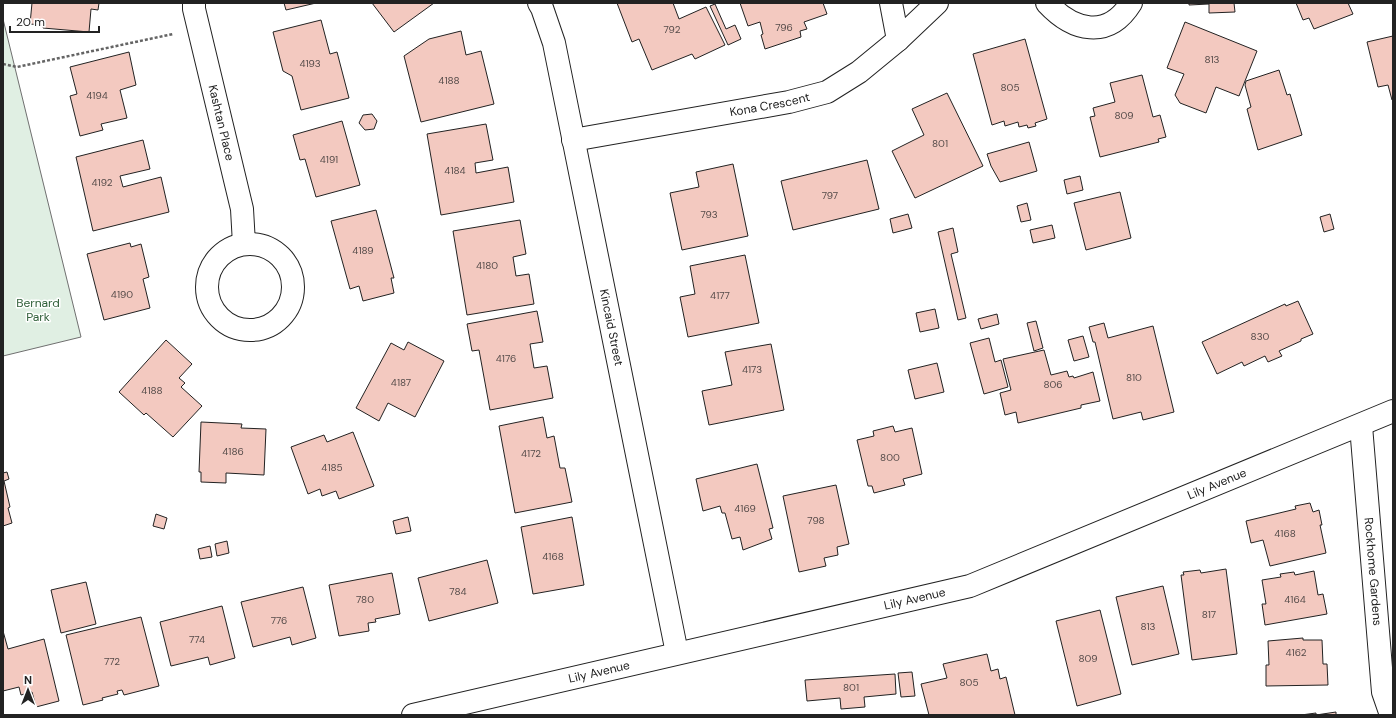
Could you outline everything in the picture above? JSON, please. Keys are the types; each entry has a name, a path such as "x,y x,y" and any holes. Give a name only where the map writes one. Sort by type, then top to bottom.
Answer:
{"street":[{"name":"Kashtan Place","path":"194,3 242,209 244,244"},
{"name":"Kincaid Street","path":"539,3 554,43 677,653"},
{"path":"891,3 898,40"},
{"name":"Kona Crescent","path":"573,140 789,102 827,92 859,72 898,40 937,3"},
{"path":"1047,3 1057,14 1077,26 1105,27 1123,16 1131,3"},
{"name":"Lily Avenue","path":"413,715 970,586 1362,426 1393,411"},
{"name":"Rockhome Gardens","path":"1362,426 1383,692 1392,715"}],"path":[{"path":"3,64 17,67 199,28"}],"green space":[{"name":"Bernard Park","path":"3,19 81,337 3,356"}],"building":[{"path":"32,3 99,3 98,10 91,9 89,32 43,28 43,25 30,24"},
{"path":"284,3 316,3 286,10"},
{"path":"372,3 434,3 394,32"},
{"path":"617,3 673,3 679,19 706,7 725,45 695,59 692,54 652,70 639,39 632,42"},
{"path":"740,3 823,3 827,14 804,22 807,29 800,31 801,37 765,49 761,35 763,34 760,22 748,26"},
{"path":"1189,3 1234,3 1235,12 1209,13 1209,4 1189,5"},
{"path":"1296,3 1348,3 1353,14 1314,29 1309,18 1303,20"},
{"path":"715,4 726,29 735,25 741,39 728,45 710,6"},
{"path":"321,20 330,54 337,52 349,98 301,110 292,76 283,71 273,32"},
{"path":"1185,22 1257,51 1239,96 1216,87 1206,113 1180,103 1175,95 1184,74 1167,68"},
{"path":"461,31 466,55 481,51 494,104 421,122 404,56 429,39"},
{"path":"1393,36 1392,100 1388,85 1378,87 1367,42"},
{"path":"1025,39 1047,119 1035,123 1036,126 1028,128 1027,125 1019,127 1018,122 1005,126 1004,121 992,125 973,54"},
{"path":"129,52 136,85 120,90 127,118 101,124 103,130 80,136 70,96 77,94 70,67"},
{"path":"1279,70 1287,95 1290,94 1302,135 1258,150 1247,109 1251,107 1245,85 1246,81"},
{"path":"1142,75 1153,117 1160,115 1166,137 1158,139 1159,142 1100,157 1090,117 1095,116 1093,108 1115,102 1110,83"},
{"path":"947,93 983,166 915,198 892,151 924,135 912,109"},
{"path":"372,114 377,121 374,129 365,130 359,123 363,115"},
{"path":"342,121 360,185 316,197 305,159 300,160 293,135"},
{"path":"486,124 493,160 475,163 476,173 508,167 514,202 441,215 427,134"},
{"path":"143,140 150,169 120,176 123,187 161,177 169,212 93,231 76,157"},
{"path":"1029,142 1037,171 1000,182 991,166 987,154"},
{"path":"867,160 879,209 793,230 781,181"},
{"path":"733,164 748,236 682,250 670,193 699,187 696,172"},
{"path":"1080,176 1083,190 1067,194 1064,180"},
{"path":"1120,192 1131,238 1086,250 1074,203"},
{"path":"1027,203 1031,220 1021,222 1017,206"},
{"path":"376,210 394,278 391,278 394,293 363,301 359,286 350,289 331,221"},
{"path":"908,214 912,228 893,233 890,219"},
{"path":"1330,214 1334,229 1324,232 1320,217"},
{"path":"520,220 526,254 513,257 516,276 529,274 534,304 467,315 453,231"},
{"path":"1052,225 1055,238 1033,243 1030,230"},
{"path":"953,228 958,252 951,254 966,318 958,320 938,232"},
{"path":"130,243 131,247 141,244 149,277 143,279 150,308 104,320 87,254"},
{"path":"745,255 759,323 688,337 680,297 695,294 690,266"},
{"path":"1298,301 1313,334 1279,351 1282,356 1268,362 1265,356 1244,366 1242,362 1217,374 1202,342 1285,304 1286,306"},
{"path":"935,309 939,328 920,332 916,313"},
{"path":"537,311 543,342 530,344 534,368 547,366 553,398 490,410 479,350 472,351 467,324"},
{"path":"997,314 999,324 981,329 978,319"},
{"path":"1036,321 1043,348 1034,351 1027,323"},
{"path":"1104,323 1108,338 1153,326 1174,412 1143,420 1141,412 1113,419 1095,342 1093,342 1089,327"},
{"path":"1083,336 1089,357 1074,361 1068,340"},
{"path":"989,338 995,362 1001,360 1008,387 984,394 970,343"},
{"path":"166,340 192,364 179,378 185,383 181,387 202,406 173,437 146,413 144,415 119,392"},
{"path":"408,342 444,361 415,417 388,403 379,421 356,408 391,343 404,350"},
{"path":"771,344 784,410 709,425 702,391 732,385 725,352"},
{"path":"1044,350 1051,375 1067,371 1069,377 1073,376 1074,378 1093,372 1100,401 1081,405 1081,408 1018,423 1016,412 1005,415 1000,393 1011,390 1003,359"},
{"path":"937,363 944,392 915,399 908,370"},
{"path":"543,417 547,438 554,436 560,468 565,468 572,502 515,513 499,426"},
{"path":"201,422 242,424 241,428 266,429 264,475 226,473 226,483 201,482 201,472 199,472"},
{"path":"893,426 895,432 912,428 922,474 903,479 905,485 874,493 872,486 868,486 857,440 874,436 873,431"},
{"path":"353,432 374,486 339,499 336,491 322,496 320,489 308,494 291,447 324,435 327,442"},
{"path":"757,464 773,528 769,529 772,539 743,550 740,537 732,539 725,513 722,513 720,506 703,511 696,479"},
{"path":"7,472 9,479 4,481 12,523 3,526 3,473"},
{"path":"836,485 849,544 837,547 838,555 824,558 826,566 799,572 783,496"},
{"path":"1310,503 1313,512 1319,510 1322,525 1320,525 1326,553 1270,566 1263,540 1251,543 1246,521 1296,509 1295,506"},
{"path":"156,514 167,518 164,529 153,526"},
{"path":"408,517 411,531 396,534 393,521"},
{"path":"572,517 584,585 533,594 521,527"},
{"path":"227,541 229,553 217,556 215,544"},
{"path":"210,546 212,557 200,559 198,549"},
{"path":"487,560 498,603 429,621 418,578"},
{"path":"1226,569 1237,654 1192,660 1181,575 1184,575 1183,572 1200,570 1201,573"},
{"path":"1314,571 1318,595 1323,594 1327,614 1265,625 1262,604 1266,604 1262,580 1281,577 1280,574 1294,572 1295,575"},
{"path":"392,573 400,614 375,619 376,622 368,623 369,631 339,636 329,585"},
{"path":"86,582 96,624 61,633 51,590"},
{"path":"1163,586 1179,654 1132,665 1116,597"},
{"path":"303,587 316,638 292,645 290,637 253,647 241,602"},
{"path":"222,606 235,658 210,665 208,657 171,666 160,622"},
{"path":"1100,610 1121,694 1077,706 1056,621"},
{"path":"141,617 159,686 124,695 122,690 117,691 118,694 102,698 103,700 83,705 66,635"},
{"path":"3,631 8,649 44,639 59,701 36,707 32,692 21,695 19,687 3,691"},
{"path":"1303,638 1303,640 1322,640 1323,664 1327,664 1328,685 1266,686 1266,665 1269,665 1268,641"},
{"path":"987,654 991,671 998,669 1000,679 1006,677 1015,715 929,715 921,684 947,678 943,664"},
{"path":"912,672 915,696 901,697 898,673"},
{"path":"895,674 896,694 864,697 865,707 841,709 840,698 807,701 805,680"},
{"path":"1336,712 1336,715 1316,715"},
{"path":"1316,713 1316,715 1301,715"}]}
